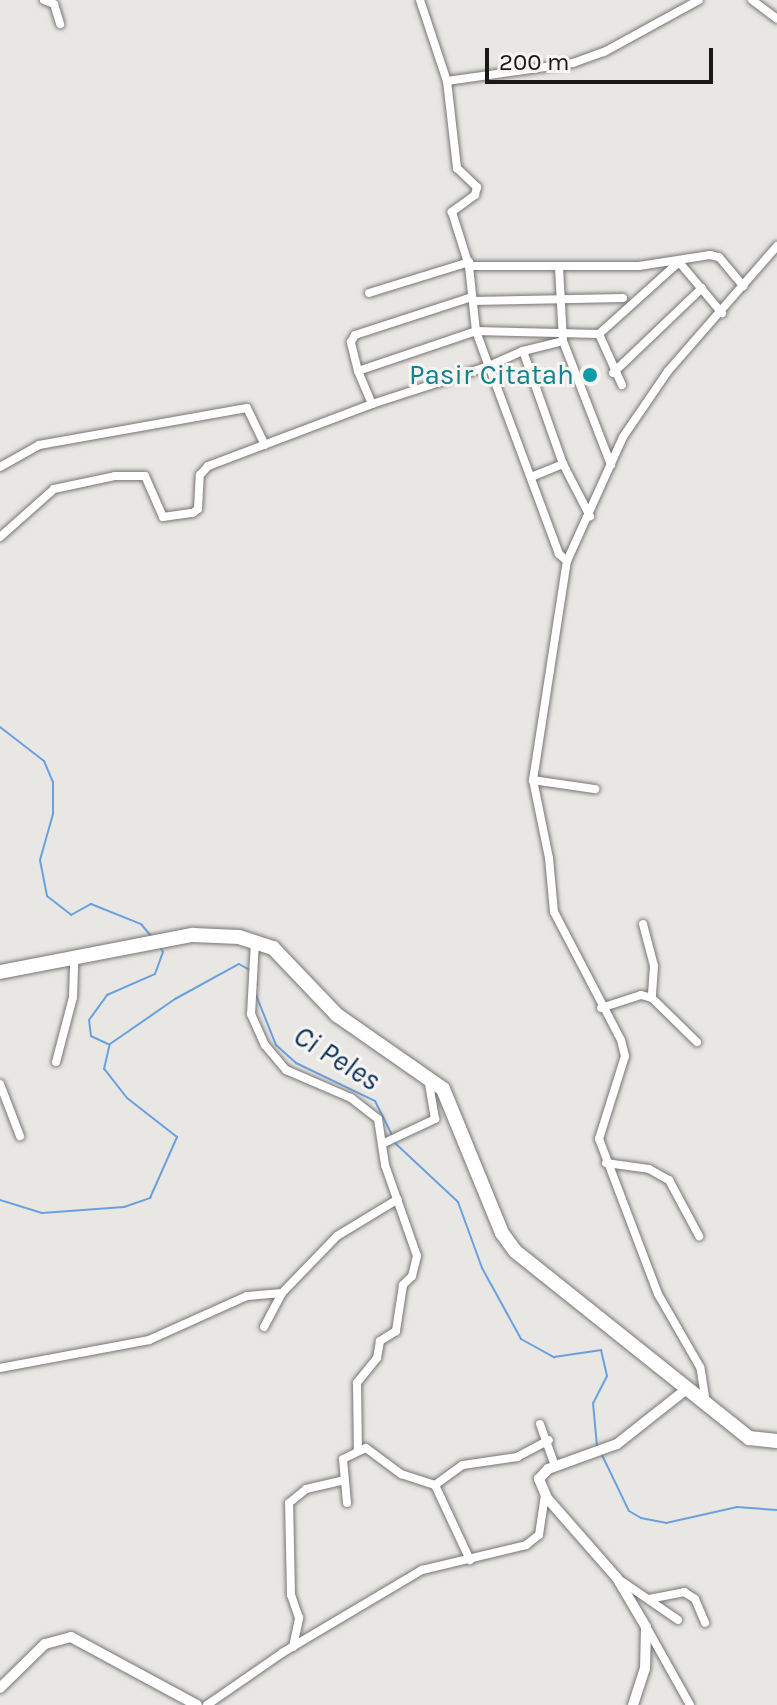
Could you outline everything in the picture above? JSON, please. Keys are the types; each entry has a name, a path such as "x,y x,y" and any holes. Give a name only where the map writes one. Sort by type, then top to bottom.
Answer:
{"highway":[{"path":"0,972 202,934 255,940 280,955 337,1015 427,1074 454,1108 498,1224 515,1251 749,1438 777,1441"}],"street":[{"path":"44,0 54,4 60,24"},
{"path":"420,0 447,81 457,168 477,187 473,197 452,212 469,264 476,331 559,554 567,561"},
{"path":"447,81 584,60 699,0"},
{"path":"752,0 777,19"},
{"path":"706,1403 700,1367 658,1294 632,1216 606,1163 601,1122 625,1056 621,1040 601,1008 554,912 549,858 533,780 567,561 590,516 623,437 668,371 722,313 777,246"},
{"path":"369,293 469,264 559,267 679,262 716,256 743,286"},
{"path":"679,262 722,313"},
{"path":"358,371 476,331 562,337 599,334 679,262"},
{"path":"559,267 562,337 611,465"},
{"path":"613,373 702,288"},
{"path":"372,404 358,371 351,342 355,335 472,299 560,302 623,298"},
{"path":"599,334 613,373 622,385"},
{"path":"0,537 54,489 115,476 145,476 163,517 193,513 203,469 372,404 489,366 562,337"},
{"path":"523,351 563,464 590,516"},
{"path":"0,467 39,445 247,408 265,445"},
{"path":"531,477 563,464"},
{"path":"533,780 595,789"},
{"path":"643,924 654,966 652,998"},
{"path":"255,940 251,1014 274,1058 286,1070 368,1109 388,1139 398,1199 417,1256 412,1276 403,1285 396,1331 380,1341 377,1358 357,1383 358,1451"},
{"path":"56,1062 73,997 74,960"},
{"path":"601,1008 641,995 652,998 697,1042"},
{"path":"388,1139 435,1119 427,1074"},
{"path":"0,1084 20,1136"},
{"path":"606,1163 649,1169 669,1180 699,1236"},
{"path":"264,1327 282,1293 337,1236 398,1199"},
{"path":"0,1368 149,1340 247,1296 282,1293"},
{"path":"690,1705 617,1578 545,1495 539,1479 555,1466 603,1448 649,1423 684,1385 705,1388"},
{"path":"540,1424 549,1440 555,1466"},
{"path":"435,1485 463,1465 517,1457 549,1440"},
{"path":"347,1503 343,1459 366,1448 401,1474 435,1485 470,1560"},
{"path":"293,1647 299,1618 291,1595 289,1503 306,1489 345,1480"},
{"path":"207,1705 293,1647 422,1570 526,1545 539,1535 545,1495"},
{"path":"617,1578 678,1620"},
{"path":"649,1599 684,1592 695,1599 705,1623"},
{"path":"633,1705 645,1669 646,1627"},
{"path":"0,1688 45,1644 71,1637 197,1705"}],"waterway":[{"path":"0,727 44,761 53,782 53,814 40,860 47,896 71,915 91,904 141,924 151,936"},
{"path":"108,1044 91,1036 89,1020 107,995 155,974 163,952 160,947"},
{"name":"Ci Peles","path":"0,1200 42,1213 124,1207 150,1198 177,1137 127,1098 104,1069 110,1044 175,999 239,964 250,970"},
{"name":"Ci Peles","path":"255,973 257,985"},
{"name":"Ci Peles","path":"256,995 276,1045 296,1063 375,1101 393,1137"},
{"name":"Ci Peles","path":"395,1143 458,1202 482,1268 521,1339 554,1357 601,1350 607,1376 593,1403 597,1446"},
{"name":"Ci Peles","path":"602,1455 629,1511 641,1518 666,1523 737,1507 777,1510"}],"place":[{"name":"Pasir Citatah","path":"590,375"}]}
